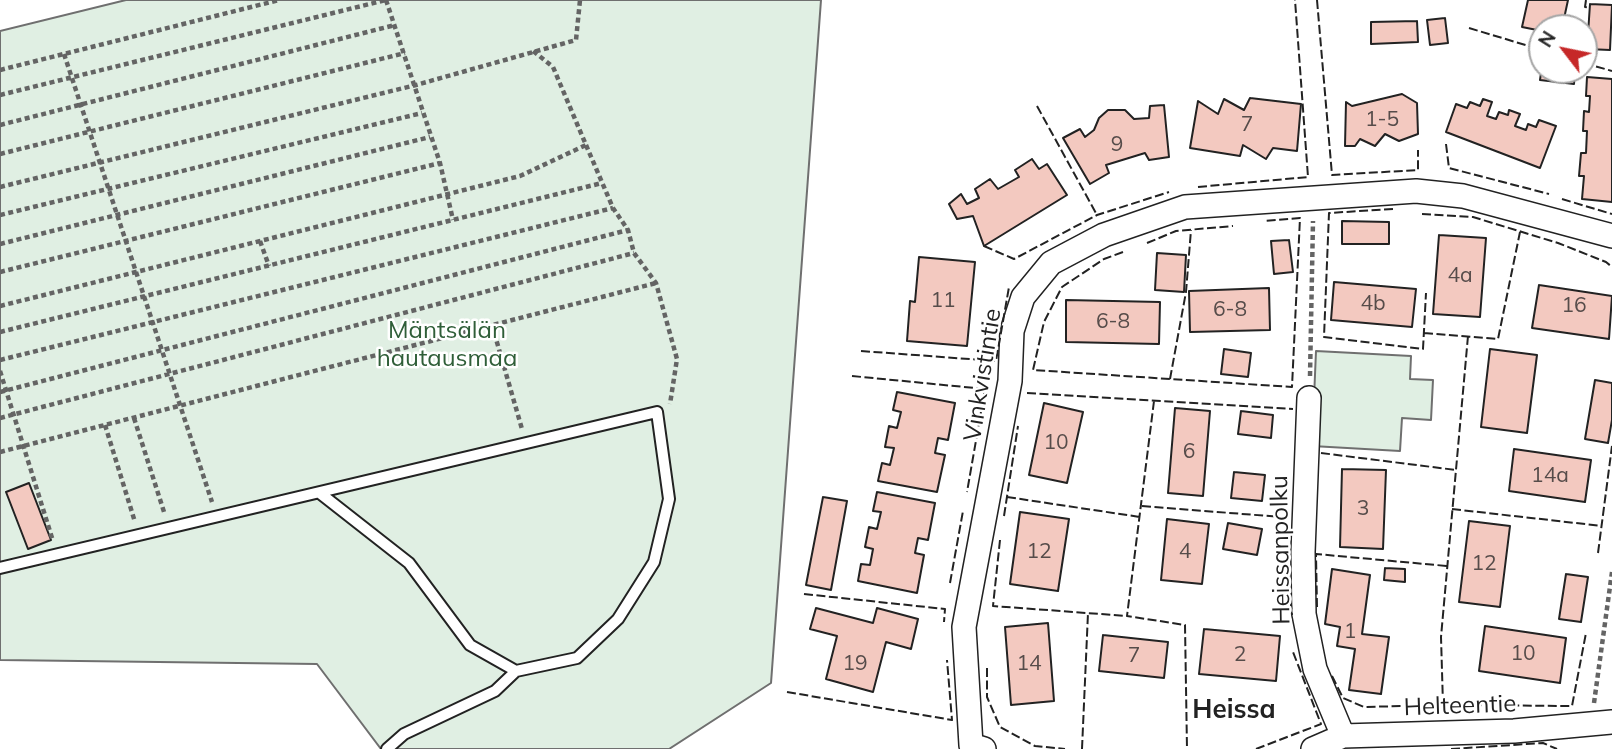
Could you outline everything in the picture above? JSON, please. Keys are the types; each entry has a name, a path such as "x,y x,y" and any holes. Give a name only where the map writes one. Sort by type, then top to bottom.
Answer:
{"street":[{"name":"Vinkvistintie","path":"977,747 964,627 1008,392 1012,331 1023,297 1051,263 1104,235 1185,207 1416,191 1463,195 1612,236"},
{"name":"Heissanpolku","path":"1309,398 1303,552 1304,614 1315,669 1343,736"},
{"name":"Helteentie","path":"1313,749 1343,736 1514,731 1601,723"}],"lane":[{"path":"0,568 321,494 657,412 669,499 654,562 618,620 577,658 516,671 495,691 404,734 387,749"},
{"path":"321,494 409,563 470,645 516,671"}],"path":[{"path":"0,70 279,0"},
{"path":"0,95 386,0 440,163 445,195 453,220"},
{"path":"0,187 416,85 532,50 576,40 580,0"},
{"path":"0,125 395,25"},
{"path":"532,50 553,66 613,208 628,230 634,253 656,283 677,359 672,402 657,412"},
{"path":"0,154 405,53"},
{"path":"64,54 218,518"},
{"path":"0,215 422,113"},
{"path":"0,244 430,137"},
{"path":"0,306 520,176 586,145"},
{"path":"0,272 440,163"},
{"path":"0,332 602,183"},
{"path":"1309,398 1314,197"},
{"path":"0,360 613,208"},
{"path":"0,392 628,230"},
{"path":"260,241 269,266"},
{"path":"0,418 634,253"},
{"path":"0,452 656,283"},
{"path":"492,326 527,444"},
{"path":"0,371 58,555"},
{"path":"134,418 170,529"},
{"path":"105,425 140,536"},
{"path":"1601,723 1612,572"}],"green space":[{"name":"Mäntsälän hautausmaa","path":"126,0 821,0 771,683 669,749 381,749 317,664 0,660 0,31"},
{"path":"1316,351 1411,356 1410,379 1433,380 1431,420 1402,418 1400,451 1312,446"}],"building":[{"path":"1528,0 1568,0 1565,14 1528,14 1528,28 1522,27"},
{"path":"1590,4 1612,5 1610,50 1598,49 1598,14 1589,14"},
{"path":"1445,18 1448,43 1430,45 1427,20"},
{"path":"1417,21 1418,42 1371,44 1371,22"},
{"path":"1598,78 1612,79 1612,202 1582,199 1584,176 1579,176 1581,153 1586,153 1584,111 1589,112 1590,96 1586,96 1587,84 1598,84"},
{"path":"1402,94 1417,103 1418,134 1399,141 1385,134 1375,146 1360,139 1355,146 1345,146 1346,102 1352,106"},
{"path":"1250,98 1301,104 1297,151 1273,148 1266,159 1243,145 1240,156 1190,148 1198,101 1218,114 1224,99 1244,110"},
{"path":"1483,99 1492,102 1487,116 1496,119 1499,112 1508,115 1509,110 1520,114 1515,126 1526,130 1528,124 1536,127 1539,120 1556,126 1540,168 1446,132 1456,104 1467,108 1470,102 1480,106"},
{"path":"1164,105 1169,157 1149,160 1145,153 1106,165 1109,173 1090,184 1063,138 1080,129 1085,137 1094,130 1099,118 1108,110 1125,110 1134,119 1149,118 1150,106"},
{"path":"1032,159 1039,169 1047,164 1067,195 984,246 973,216 957,219 949,204 961,194 967,204 979,198 975,189 990,179 998,189 1019,177 1015,170"},
{"path":"1342,221 1389,222 1389,244 1342,244"},
{"path":"1439,235 1486,238 1480,317 1433,314"},
{"path":"1289,240 1293,272 1274,274 1271,241"},
{"path":"1157,253 1186,255 1184,292 1155,290"},
{"path":"919,257 975,262 967,346 907,341 910,301 915,302"},
{"path":"1334,282 1416,289 1412,327 1331,320"},
{"path":"1539,285 1612,296 1609,339 1532,328"},
{"path":"1269,288 1270,330 1190,332 1189,291"},
{"path":"1066,300 1160,302 1159,344 1066,342"},
{"path":"1224,349 1251,353 1248,377 1221,374"},
{"path":"1490,349 1537,355 1527,433 1481,427"},
{"path":"1595,380 1612,383 1612,420 1608,443 1585,439"},
{"path":"897,392 955,403 948,440 938,438 935,453 945,455 937,492 878,481 882,463 890,465 894,448 885,447 889,426 897,428 901,412 893,410"},
{"path":"1044,403 1083,412 1067,483 1029,475"},
{"path":"1175,408 1210,411 1203,496 1168,493"},
{"path":"1241,411 1273,415 1271,438 1238,434"},
{"path":"1514,449 1591,460 1585,502 1509,491"},
{"path":"1342,469 1386,470 1383,549 1340,547"},
{"path":"1234,472 1265,475 1262,501 1231,498"},
{"path":"29,483 51,540 28,549 6,492"},
{"path":"877,492 935,503 928,540 918,538 915,553 924,555 917,593 858,581 861,564 870,565 873,549 865,547 869,527 877,529 881,512 873,511"},
{"path":"823,497 847,501 831,590 806,585"},
{"path":"1020,512 1069,519 1058,591 1010,584"},
{"path":"1167,519 1209,524 1202,584 1161,580"},
{"path":"1469,521 1510,526 1500,607 1459,602"},
{"path":"1228,523 1262,529 1257,555 1223,549"},
{"path":"1385,568 1405,569 1405,582 1384,580"},
{"path":"1332,569 1370,575 1362,634 1389,637 1381,694 1349,690 1355,649 1337,646 1340,627 1325,624"},
{"path":"1566,574 1588,577 1581,622 1559,619"},
{"path":"816,608 873,623 877,608 918,619 911,649 886,642 873,692 826,679 837,636 810,629"},
{"path":"1048,623 1054,701 1011,705 1005,627"},
{"path":"1485,626 1566,638 1560,683 1479,671"},
{"path":"1204,629 1280,636 1276,681 1199,674"},
{"path":"1103,635 1168,642 1164,678 1099,671"}],"fence":[{"path":"1198,187 1308,177 1295,0"},
{"path":"1317,0 1332,175 1418,170 1418,150"},
{"path":"1586,0 1585,7 1590,8"},
{"path":"1469,28 1528,46"},
{"path":"1598,67 1612,71"},
{"path":"1037,106 1097,215"},
{"path":"1446,144 1449,168 1549,194"},
{"path":"984,246 1014,259 1097,215 1169,192"},
{"path":"1562,199 1612,214"},
{"path":"1393,209 1329,213 1324,337 1423,349 1426,293"},
{"path":"1422,214 1473,217 1558,243 1606,262 1612,267"},
{"path":"1123,252 1104,259 1062,287 1044,322 1033,370 1292,387 1300,218 1264,221"},
{"path":"1147,243 1176,231 1233,226"},
{"path":"1170,379 1186,292 1191,230"},
{"path":"1424,333 1498,339 1520,232"},
{"path":"861,351 996,361 1009,287"},
{"path":"1468,336 1441,637 1443,705 1572,706 1586,633"},
{"path":"852,376 985,389 967,492"},
{"path":"1027,393 1293,409"},
{"path":"1154,401 1127,616 1185,625 1187,749"},
{"path":"1004,516 1018,426"},
{"path":"1598,553 1612,446"},
{"path":"1321,453 1456,470"},
{"path":"1007,497 1140,517"},
{"path":"1142,506 1281,517"},
{"path":"1452,509 1602,526"},
{"path":"950,583 963,511"},
{"path":"1000,540 993,606 1127,616"},
{"path":"1317,607 1316,554 1447,566"},
{"path":"1287,563 1292,615"},
{"path":"804,594 945,609 944,622"},
{"path":"1082,749 1088,613"},
{"path":"1256,749 1321,724 1293,652"},
{"path":"787,692 952,720 947,660"},
{"path":"987,668 987,697 1000,727 1035,746 1065,749"},
{"path":"1332,676 1343,698 1364,707 1443,705"},
{"path":"1451,749 1543,743 1557,749"}],"district":[{"name":"Heissa","path":"1234,710"}]}
